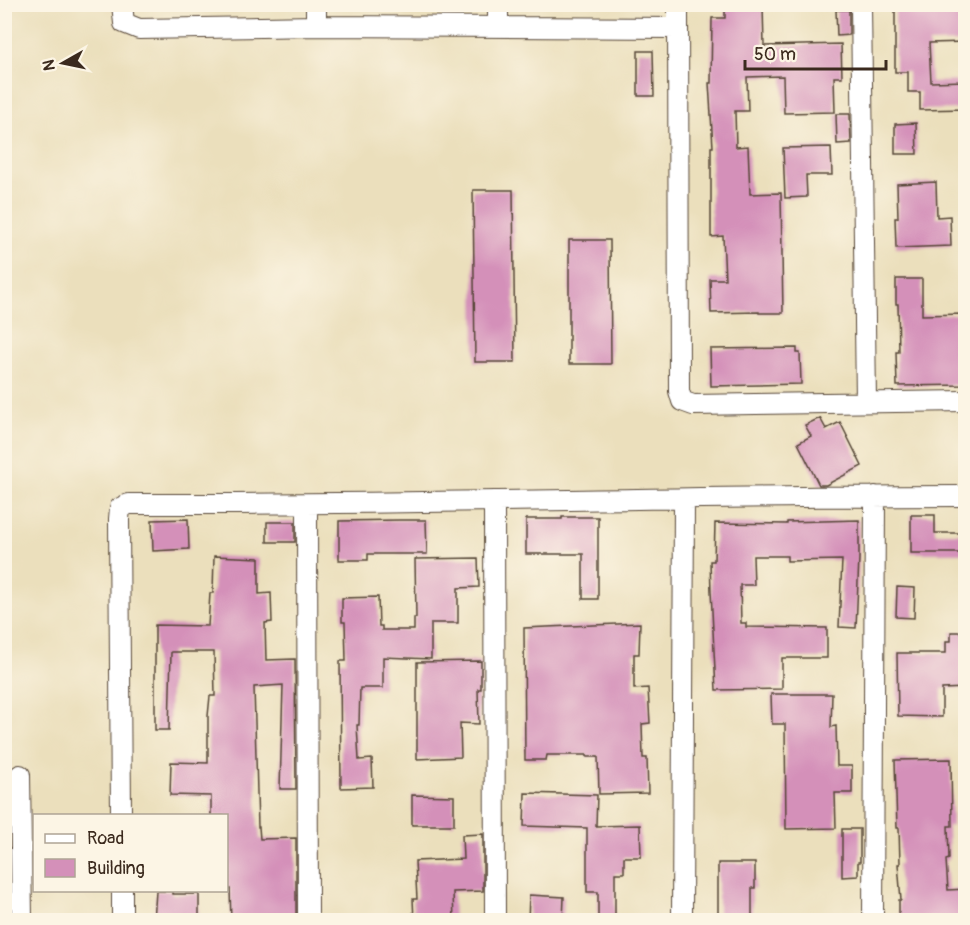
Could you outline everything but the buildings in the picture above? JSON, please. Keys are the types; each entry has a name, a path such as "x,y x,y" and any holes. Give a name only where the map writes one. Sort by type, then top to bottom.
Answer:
{"street":[{"path":"122,4 124,23 139,29 316,26 678,28"},
{"path":"316,4 316,26"},
{"path":"498,4 498,27"},
{"path":"678,4 679,391 682,401 693,405 966,401"},
{"path":"861,4 866,401"},
{"path":"873,921 875,496"},
{"path":"121,814 120,508 129,504 307,505 966,496"},
{"path":"682,921 684,499"},
{"path":"494,501 495,921"},
{"path":"307,505 308,921"},
{"path":"20,774 22,921"},
{"path":"122,892 122,921"}]}
